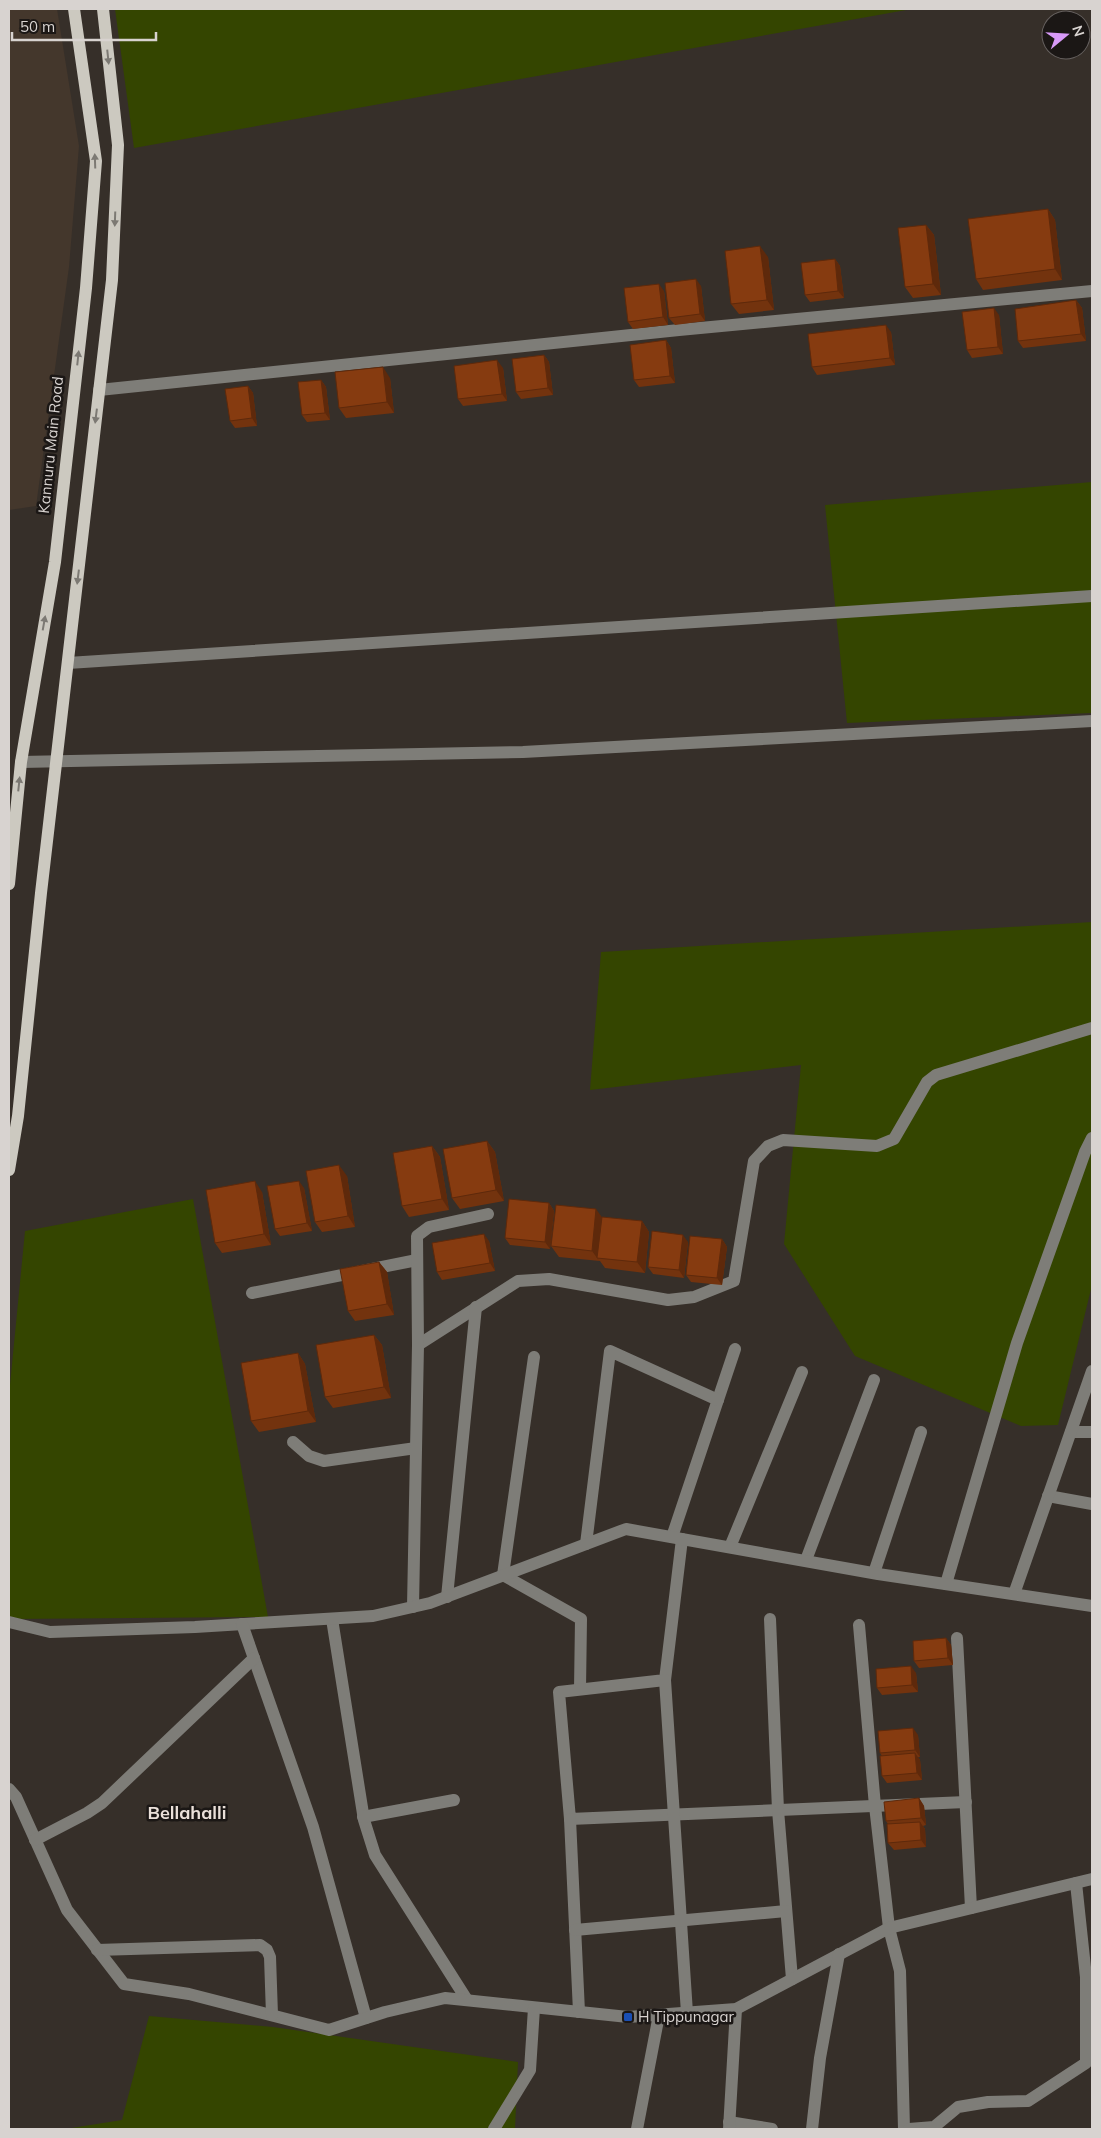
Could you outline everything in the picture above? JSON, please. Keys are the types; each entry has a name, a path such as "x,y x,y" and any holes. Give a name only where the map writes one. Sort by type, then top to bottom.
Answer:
{"main road":[{"name":"Kannuru Main Road","path":"9,884 21,762 55,562 86,288 96,161 74,9"},
{"path":"9,1170 18,1116 56,762 112,280 118,145 103,9"}],"street":[{"path":"99,390 679,330 1092,291"},
{"path":"68,663 1092,596"},
{"path":"21,762 524,752 1092,721"},
{"path":"418,1345 518,1281 548,1279 668,1300 694,1297 734,1282 754,1161 768,1146 783,1140 877,1146 894,1139 927,1082 936,1075 1092,1028"},
{"path":"946,1584 1017,1343 1085,1152 1092,1138"},
{"path":"413,1607 418,1345 417,1236 429,1227 488,1214"},
{"path":"252,1293 417,1260"},
{"path":"447,1597 476,1307"},
{"path":"687,2013 665,1680 677,1538 735,1349"},
{"path":"586,1544 610,1351 718,1400"},
{"path":"503,1575 534,1357"},
{"path":"1014,1594 1092,1371"},
{"path":"730,1547 802,1372"},
{"path":"806,1560 874,1380"},
{"path":"874,1573 921,1432"},
{"path":"1071,1432 1092,1432"},
{"path":"293,1442 309,1456 324,1460 416,1448"},
{"path":"1048,1496 1092,1504"},
{"path":"9,1622 50,1632 242,1624 373,1616 447,1597 626,1529 874,1573 1092,1606"},
{"path":"503,1575 581,1619 580,1689"},
{"path":"332,1619 363,1817 375,1855 467,2000"},
{"path":"770,1619 778,1810 792,1979"},
{"path":"242,1624 313,1827 366,2018"},
{"path":"859,1625 875,1806 889,1928 900,1972 904,2129"},
{"path":"957,1638 971,1908"},
{"path":"35,1840 87,1813 102,1803 254,1658"},
{"path":"579,2012 570,1819 558,1692 665,1680"},
{"path":"9,1789 16,1797 67,1910 124,1984 189,1994 329,2030 366,2018 445,1998 628,2017 736,2009 889,1928 1092,1879"},
{"path":"363,1817 454,1800"},
{"path":"570,1819 966,1802"},
{"path":"909,2129 934,2127 958,2107 988,2102 1028,2101 1089,2064 1086,1977 1076,1883"},
{"path":"575,1930 786,1911"},
{"path":"97,1950 260,1945 267,1950 270,1957 272,2015"},
{"path":"812,2129 820,2058 839,1954"},
{"path":"494,2129 530,2070 534,2008"},
{"path":"736,2009 729,2126 772,2129"},
{"path":"637,2129 659,2015"}],"shaded area":[{"path":"9,9 57,9 79,146 69,267 36,506 9,510"}],"green space":[{"path":"115,9 912,9 134,148"},
{"path":"1092,482 1092,713 847,723 825,505"},
{"path":"1092,922 1092,1285 1058,1425 1021,1426 855,1356 784,1244 801,1065 590,1090 601,952"},
{"path":"193,1199 268,1617 9,1619 9,1395 25,1231"},
{"path":"149,2016 273,2027 518,2062 515,2129 65,2129 122,2120"}],"building":[{"path":"1048,209 1055,269 976,279 968,219"},
{"path":"926,225 933,284 905,287 898,228"},
{"path":"760,246 767,300 731,304 725,251"},
{"path":"835,259 838,291 805,295 801,263"},
{"path":"696,279 700,314 669,318 665,283"},
{"path":"659,284 663,317 628,322 624,288"},
{"path":"1076,300 1081,334 1018,341 1015,309"},
{"path":"994,308 998,347 967,350 962,312"},
{"path":"886,325 890,358 812,367 808,334"},
{"path":"666,340 670,376 634,380 630,345"},
{"path":"544,355 548,388 516,392 512,359"},
{"path":"497,360 502,394 458,399 454,366"},
{"path":"383,367 387,402 339,408 335,372"},
{"path":"321,380 325,413 302,415 298,382"},
{"path":"248,386 252,418 230,421 225,389"},
{"path":"487,1141 496,1190 452,1198 443,1149"},
{"path":"432,1146 442,1199 402,1206 393,1153"},
{"path":"339,1165 348,1216 315,1222 306,1171"},
{"path":"255,1181 264,1234 215,1243 206,1190"},
{"path":"299,1181 307,1223 275,1229 267,1186"},
{"path":"509,1199 549,1203 545,1242 505,1238"},
{"path":"556,1205 596,1209 592,1251 551,1246"},
{"path":"602,1217 642,1221 637,1262 597,1258"},
{"path":"652,1231 683,1235 679,1270 648,1267"},
{"path":"484,1234 490,1263 437,1272 432,1243"},
{"path":"690,1236 722,1239 717,1278 686,1275"},
{"path":"379,1262 387,1304 348,1311 340,1269"},
{"path":"374,1335 384,1387 325,1397 316,1345"},
{"path":"298,1353 308,1411 251,1421 241,1363"},
{"path":"946,1638 948,1658 914,1661 913,1641"},
{"path":"911,1666 912,1685 877,1688 876,1669"},
{"path":"913,1728 915,1750 880,1753 878,1731"},
{"path":"915,1753 917,1773 882,1776 880,1756"},
{"path":"919,1798 921,1818 886,1821 884,1802"},
{"path":"920,1822 921,1840 888,1843 887,1824"}],"place":[{"name":"H Tippunagar","path":"628,2017"}],"district":[{"name":"Bellahalli","path":"187,1813"}]}
